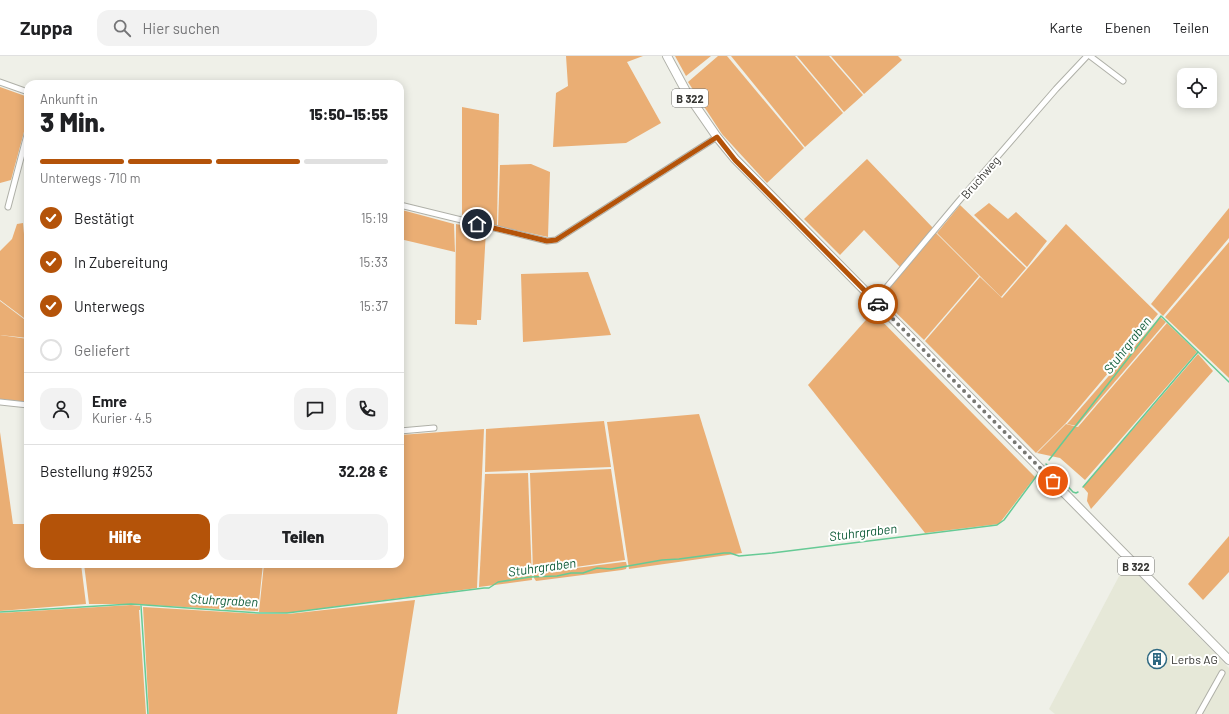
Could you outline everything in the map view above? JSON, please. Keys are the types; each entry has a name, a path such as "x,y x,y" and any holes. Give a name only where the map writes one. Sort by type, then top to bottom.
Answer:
{"main road":[{"name":"B 322","path":"667,56 688,95 735,160 1229,660"}],"street":[{"name":"Bruchweg","path":"875,301 963,196 1056,89 1087,56"},
{"path":"1090,56 1123,82"},
{"path":"0,82 24,91"},
{"path":"404,206 547,241 556,240 717,137"},
{"path":"8,207 24,146"},
{"path":"0,402 24,405"},
{"path":"404,431 434,428"},
{"path":"1199,714 1222,673"}],"shaded area":[{"path":"566,56 643,56 627,62 661,123 626,143 553,147 556,93 568,86"},
{"path":"675,56 711,56 686,76"},
{"path":"718,56 727,56 804,148 767,183 722,134 688,82"},
{"path":"731,56 795,56 843,113 805,147"},
{"path":"797,56 829,56 863,95 844,112"},
{"path":"831,56 898,56 902,60 864,94"},
{"path":"0,87 24,96 24,132 11,180 0,183"},
{"path":"462,107 499,114 497,226 462,216"},
{"path":"867,159 933,228 900,267 864,230 840,255 804,219"},
{"path":"531,164 550,172 548,237 498,226 500,165"},
{"path":"989,203 1008,219 1016,212 1047,241 1027,267 974,215"},
{"path":"960,205 1026,268 1001,297 937,233"},
{"path":"1229,208 1229,238 1163,316 1151,304"},
{"path":"404,211 454,224 455,252 404,240"},
{"path":"23,223 24,234 24,318 0,300 0,251 12,239 17,224"},
{"path":"456,224 486,230 481,320 477,320 477,325 455,324"},
{"path":"1066,224 1158,314 1066,423 1036,453 925,341 980,277 1002,298"},
{"path":"936,233 979,276 924,340 881,298"},
{"path":"1229,242 1229,378 1165,317"},
{"path":"588,272 611,335 523,342 521,274"},
{"path":"0,301 24,319 24,338 0,335"},
{"path":"873,312 1035,477 999,524 925,533 808,385"},
{"path":"1160,317 1166,322 1077,426 1067,424"},
{"path":"1167,323 1197,352 1085,480 1060,458 1037,453 1066,424 1078,427"},
{"path":"0,335 24,338 24,402 0,399"},
{"path":"1198,354 1213,371 1091,509 1087,501 1088,493 1083,487"},
{"path":"699,414 742,553 629,569 607,422"},
{"path":"604,421 611,467 485,472 486,429"},
{"path":"484,429 477,588 287,613 259,612 264,568 404,568 404,435"},
{"path":"0,432 13,524 24,524 24,568 82,568 86,604 0,611"},
{"path":"611,469 625,560 533,573 530,473"},
{"path":"528,473 532,580 479,587 485,474"},
{"path":"1229,536 1229,572 1203,600 1188,584"},
{"path":"626,562 627,566 626,569 622,570 536,581 534,578 534,575 537,573"},
{"path":"1126,563 1229,668 1229,714 1055,714 1049,709"},
{"path":"84,568 263,568 258,611 130,604 89,604"},
{"path":"415,600 397,714 149,714 143,607 259,614 288,614"},
{"path":"131,605 140,606 139,610 146,714 0,714 0,613"}],"waterway":[{"name":"Stuhrgraben","path":"1049,460 1161,316 1229,382"},
{"path":"1083,487 1198,352"},
{"path":"1046,464 1056,474"},
{"name":"Stuhrgraben","path":"0,612 131,604 259,613 287,613 489,588 498,582 530,577 583,573 597,568 611,569 662,560 724,553 739,556 772,553 997,525 1004,520 1038,474"},
{"path":"1060,478 1073,492 1078,492"},
{"path":"141,606 148,714"}],"way so far":[{"path":"878,304 1053,481"}],"place":[{"name":"Lerbs AG","path":"1157,659"}],"route":[{"path":"477,224 547,241 556,240 717,137 735,160 878,304"}]}
